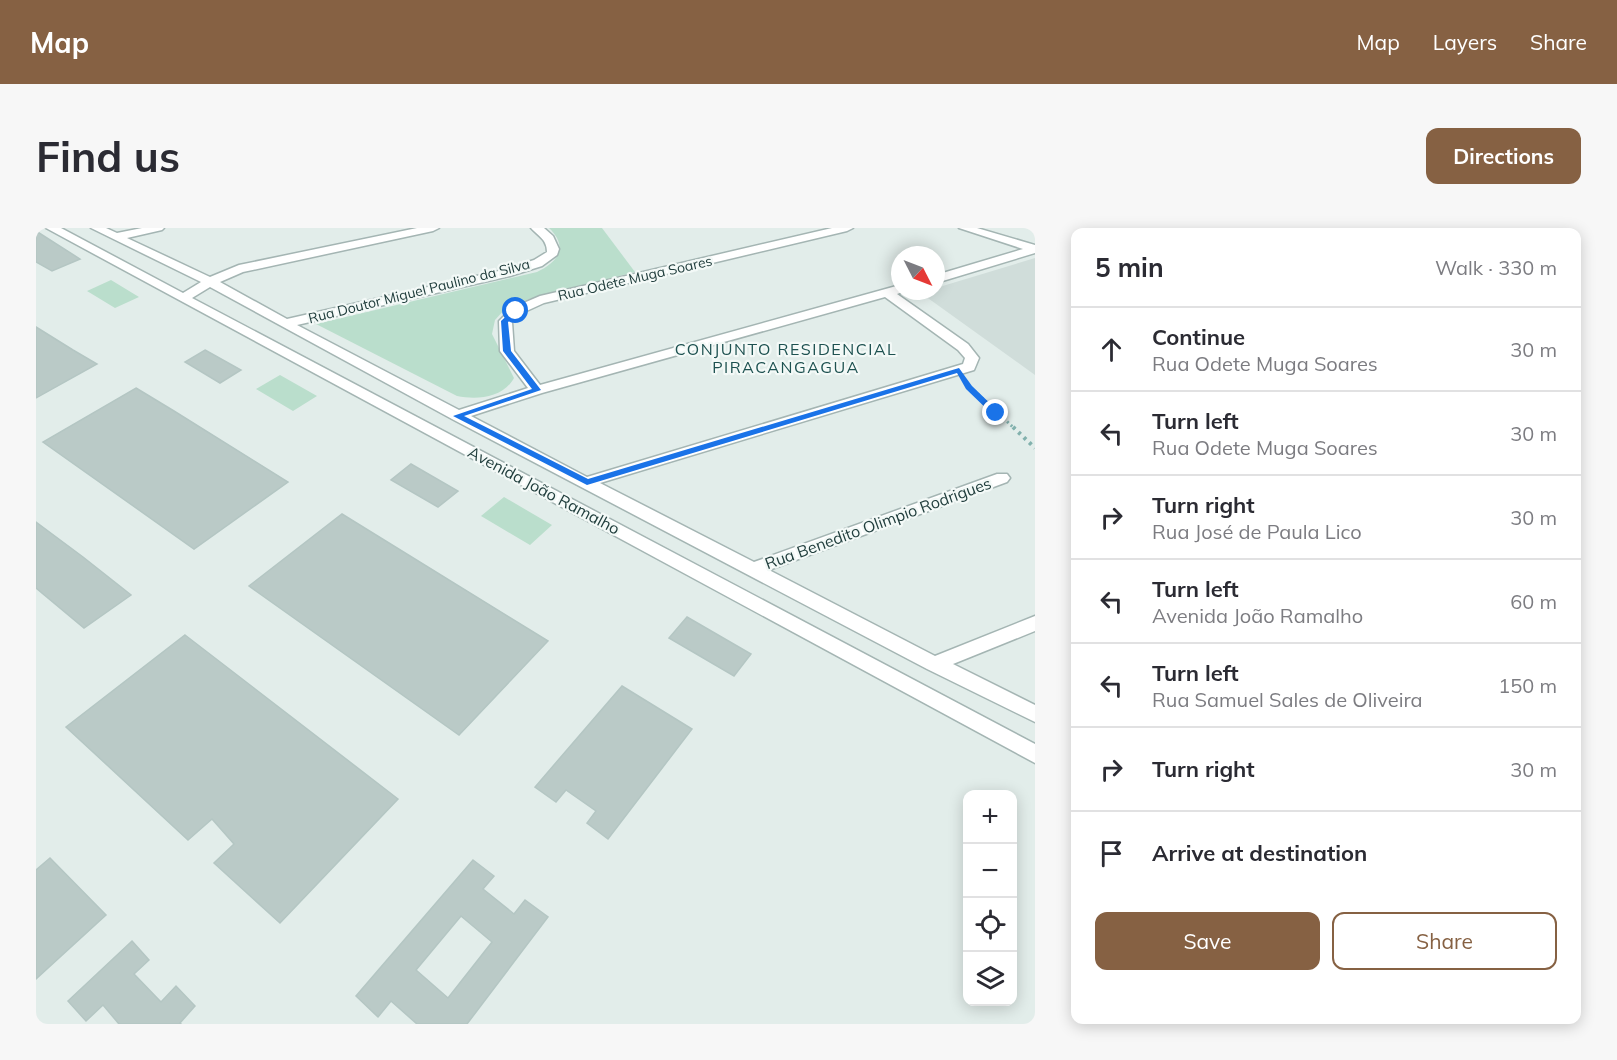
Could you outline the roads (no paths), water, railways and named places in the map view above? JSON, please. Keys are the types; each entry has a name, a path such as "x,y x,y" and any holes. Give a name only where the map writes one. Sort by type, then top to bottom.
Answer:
{"street":[{"name":"Avenida João Ramalho","path":"52,228 1035,754"},
{"name":"Avenida João Ramalho","path":"97,228 210,282 457,416 934,664 1035,714"},
{"path":"116,237 158,228"},
{"path":"183,297 239,269 433,228"},
{"name":"Rua Doutor Miguel Paulino da Silva","path":"287,323 506,273 538,263 553,253 554,247 551,239 537,228"},
{"name":"Rua Odete Muga Soares","path":"537,390 507,351 505,321 516,311 540,300 847,228"},
{"path":"965,228 1035,249"},
{"path":"945,276 1035,249"},
{"path":"457,416 537,390 891,292"},
{"path":"587,482 969,367 972,358 963,347 905,300"},
{"name":"Rua Benedito Olimpio Rodrigues","path":"754,569 1002,478"},
{"path":"934,664 1035,623"}],"district":[{"name":"CONJUNTO RESIDENCIAL PIRACANGAGUA","path":"786,358"}]}
